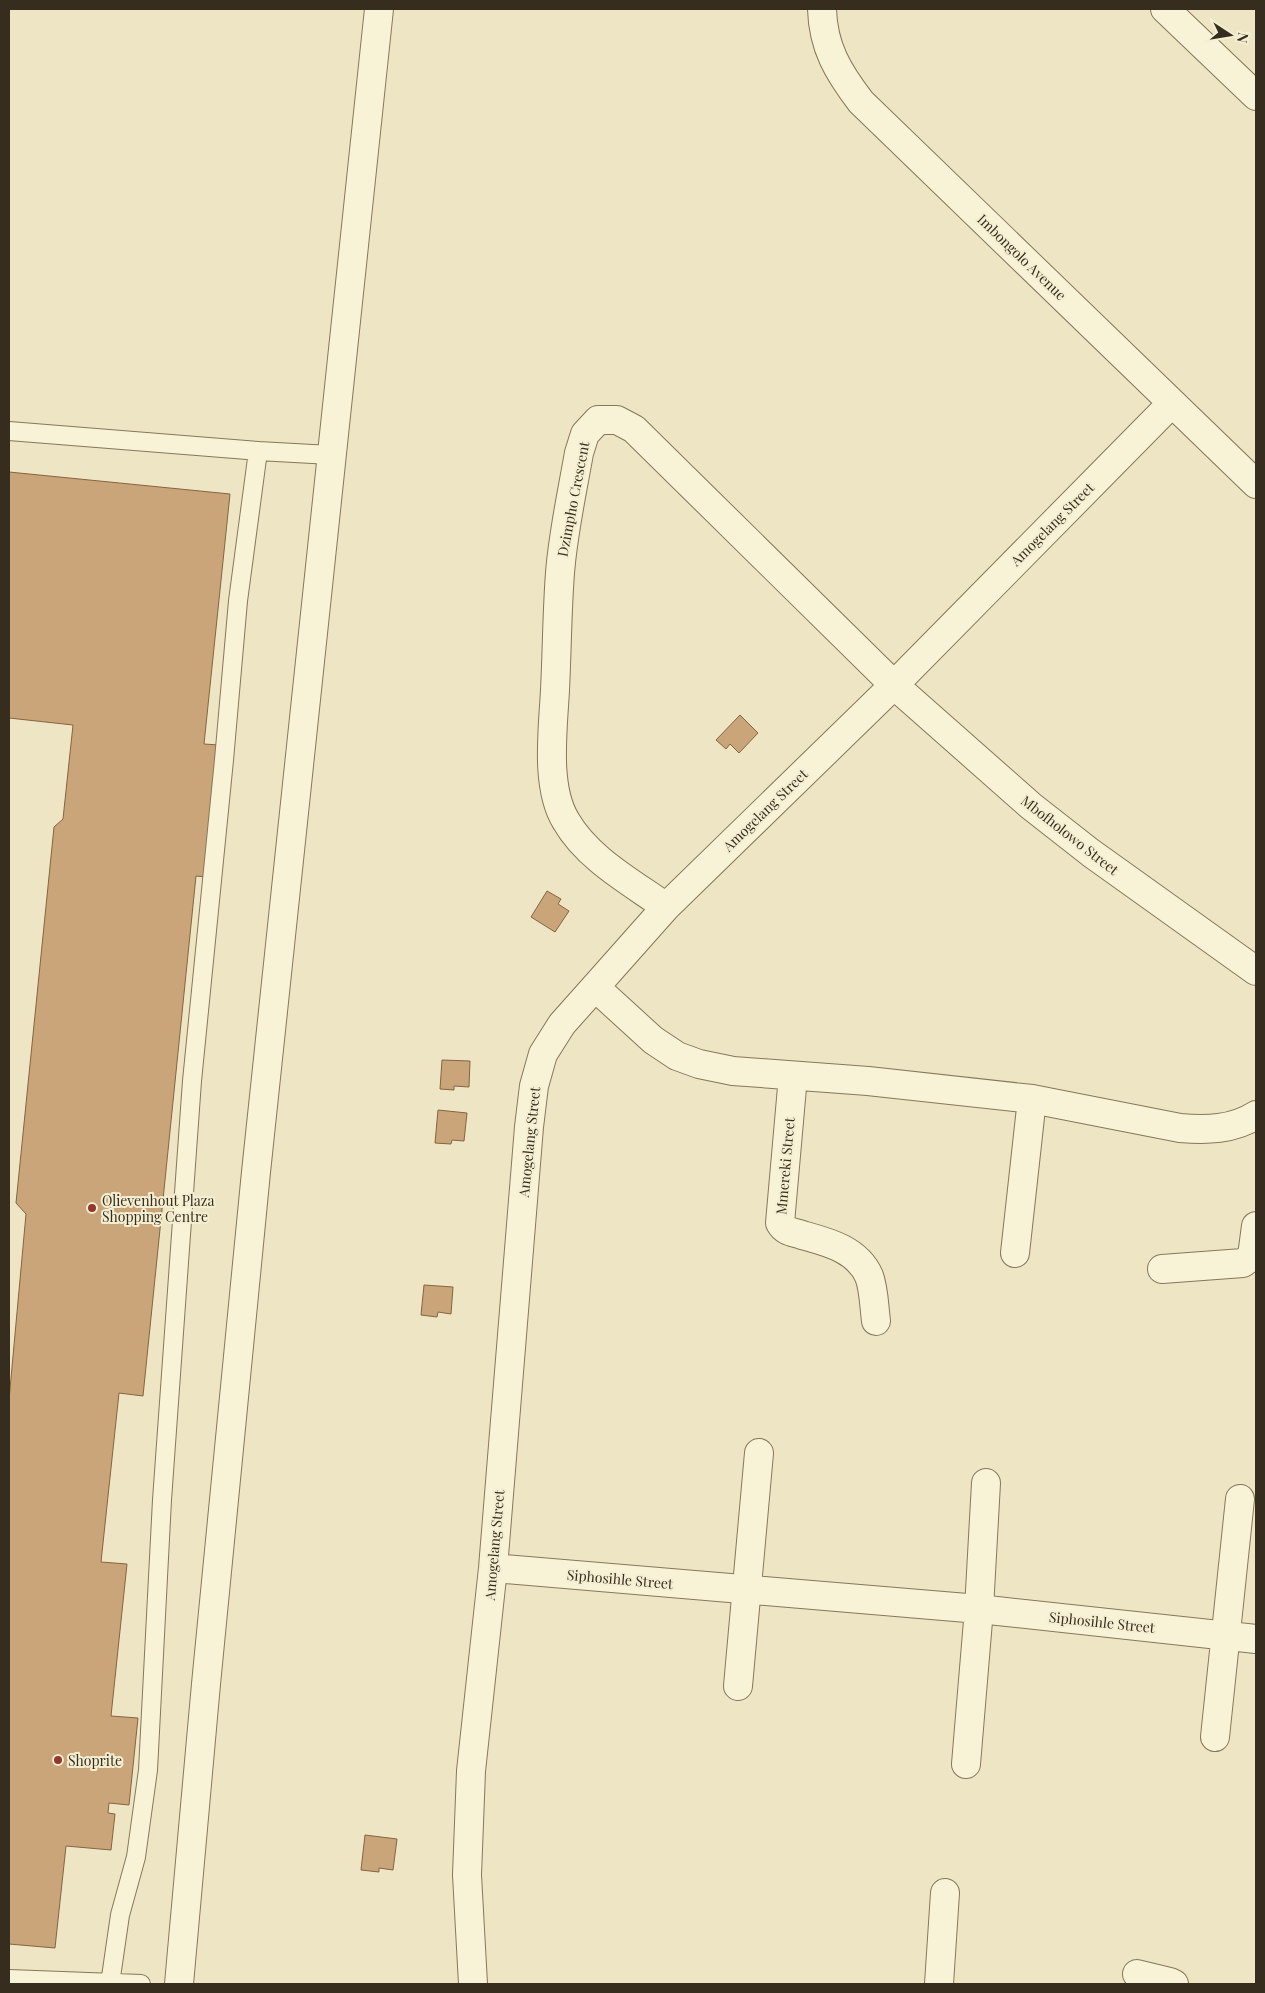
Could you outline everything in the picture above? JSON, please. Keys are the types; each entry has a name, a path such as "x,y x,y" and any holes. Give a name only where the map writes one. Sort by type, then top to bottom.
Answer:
{"street":[{"path":"179,1984 256,1172 379,9"},
{"name":"Imbongolo Avenue","path":"822,9 822,23 829,50 842,76 861,102 1256,484"},
{"path":"1165,9 1256,96"},
{"name":"Amogelang Street","path":"474,1984 467,1875 470,1771 493,1568 528,1137 534,1086 543,1054 562,1024 666,907 894,685 1172,403"},
{"name":"Dzimpho Crescent","path":"666,907 600,860 578,839 565,820 556,796 553,768 553,733 560,573 579,453 585,434 592,425 598,420 617,420 634,429 894,685"},
{"name":"Mbofholowo Street","path":"894,685 1031,806 1076,841 1256,971"},
{"path":"594,987 652,1040 677,1056 699,1064 733,1071 868,1081 1032,1099 1180,1128 1201,1130 1220,1129 1255,1119"},
{"name":"Mmereki Street","path":"793,1076 780,1223 785,1230 834,1244 859,1261 868,1275 876,1321"},
{"path":"1015,1253 1032,1099"},
{"path":"1162,1269 1243,1263 1252,1256 1256,1226"},
{"path":"738,1686 759,1452"},
{"path":"966,1764 986,1484"},
{"path":"1216,1737 1240,1499"},
{"name":"Siphosihle Street","path":"493,1568 978,1609 1256,1639"},
{"path":"939,1984 945,1893"},
{"path":"1137,1974 1174,1984"}],"lane":[{"path":"9,431 331,455"},
{"path":"110,1984 120,1915 136,1857 148,1770 163,1490 192,1081 238,601 258,451"},
{"path":"9,1979 140,1984"}],"building":[{"name":"Olievenhout Plaza Shopping Centre","path":"9,472 230,494 204,744 219,745 206,877 196,876 143,1396 119,1393 101,1562 127,1564 111,1716 138,1718 129,1805 109,1803 108,1813 115,1814 111,1850 66,1846 55,1948 9,1944 9,1400 26,1214 16,1203 54,827 63,819 73,725 9,718"},
{"path":"740,715 758,733 739,753 730,744 726,749 716,740"},
{"path":"547,891 561,899 558,904 569,911 555,932 531,917"},
{"path":"442,1060 470,1061 469,1087 454,1086 454,1090 440,1089"},
{"path":"438,1110 467,1113 464,1141 452,1140 451,1144 435,1143"},
{"path":"424,1285 453,1287 451,1314 438,1312 437,1317 421,1315"},
{"path":"365,1835 397,1839 393,1870 379,1868 379,1872 361,1870"}],"place":[{"name":"Olievenhout Plaza Shopping Centre","path":"92,1208"},
{"name":"Shoprite","path":"58,1760"}]}
